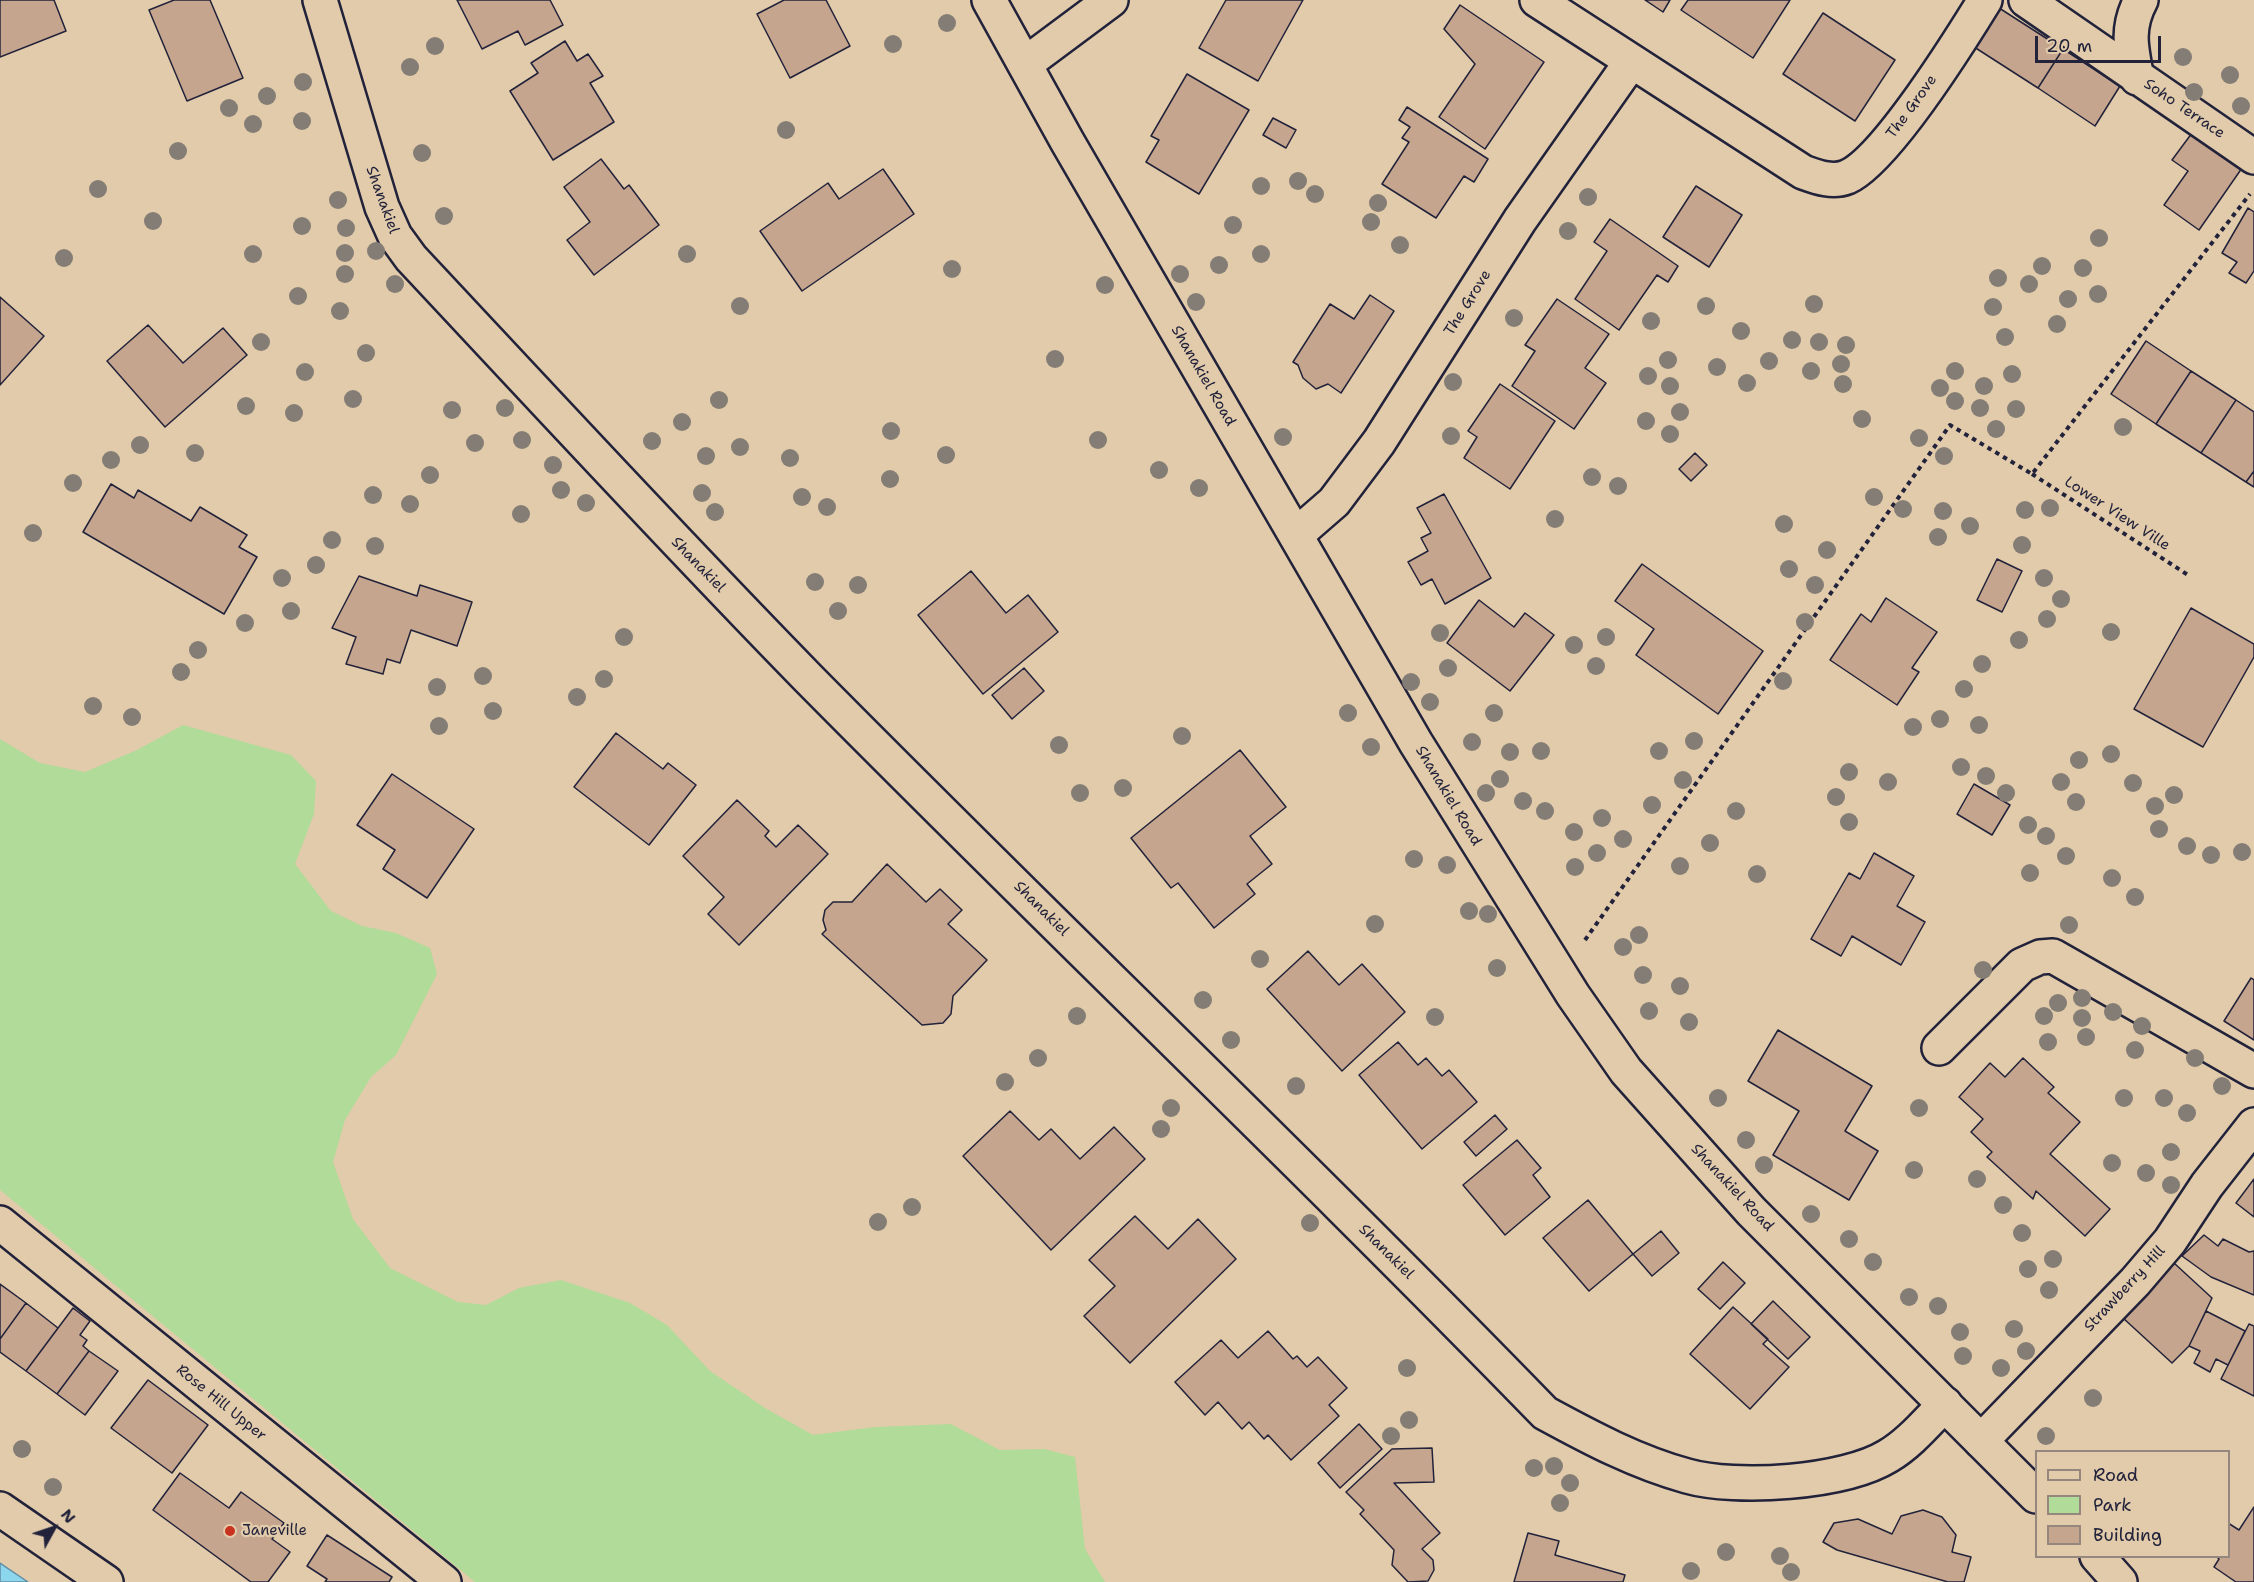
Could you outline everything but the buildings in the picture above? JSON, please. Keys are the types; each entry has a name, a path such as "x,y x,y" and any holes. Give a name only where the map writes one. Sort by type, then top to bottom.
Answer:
{"street":[{"name":"Shanakiel Road","path":"989,0 1066,141 1457,812 1560,974 1626,1071 1744,1203 2035,1494"},
{"path":"1025,64 1111,0"},
{"name":"The Grove","path":"1536,0 1803,172 1825,180 1847,177 1868,162 1888,140 1958,43 1985,0"},
{"name":"Soho Terrace","path":"2026,0 2254,157"},
{"path":"2137,78 2129,42 2130,28 2141,0"},
{"name":"Shanakiel","path":"324,14 382,207 395,236 411,258 642,507 817,687 1282,1146 1545,1413 1598,1442 1689,1477 1774,1482 1835,1476 1888,1457 1945,1404"},
{"name":"The Grove","path":"1296,535 1334,502 1379,442 1520,220 1631,62"},
{"path":"1939,1048 2022,965 2040,957 2053,956 2254,1071"},
{"name":"Strawberry Hill","path":"1981,1441 2135,1282 2170,1241 2207,1185 2254,1125"},
{"name":"Rose Hill Upper","path":"0,1223 444,1582"},
{"path":"0,1509 106,1582"},
{"path":"2098,1558 2120,1582"}],"path":[{"path":"2032,474 2254,189"},
{"name":"Lower View Ville","path":"1560,974 1950,425 2032,474 2188,575"}],"green space":[{"path":"183,725 291,755 316,781 314,814 295,864 331,911 362,926 396,933 430,948 437,974 396,1055 371,1077 345,1120 333,1162 353,1219 390,1268 458,1302 486,1305 519,1288 561,1280 630,1303 667,1325 710,1371 765,1408 813,1435 875,1427 951,1424 1000,1450 1044,1449 1075,1457 1085,1549 1105,1582 475,1582 0,1190 0,739 40,763 85,772 137,750"}],"water":[{"path":"0,1563 28,1582 0,1582"}],"place":[{"name":"Janeville","path":"230,1531"}]}
